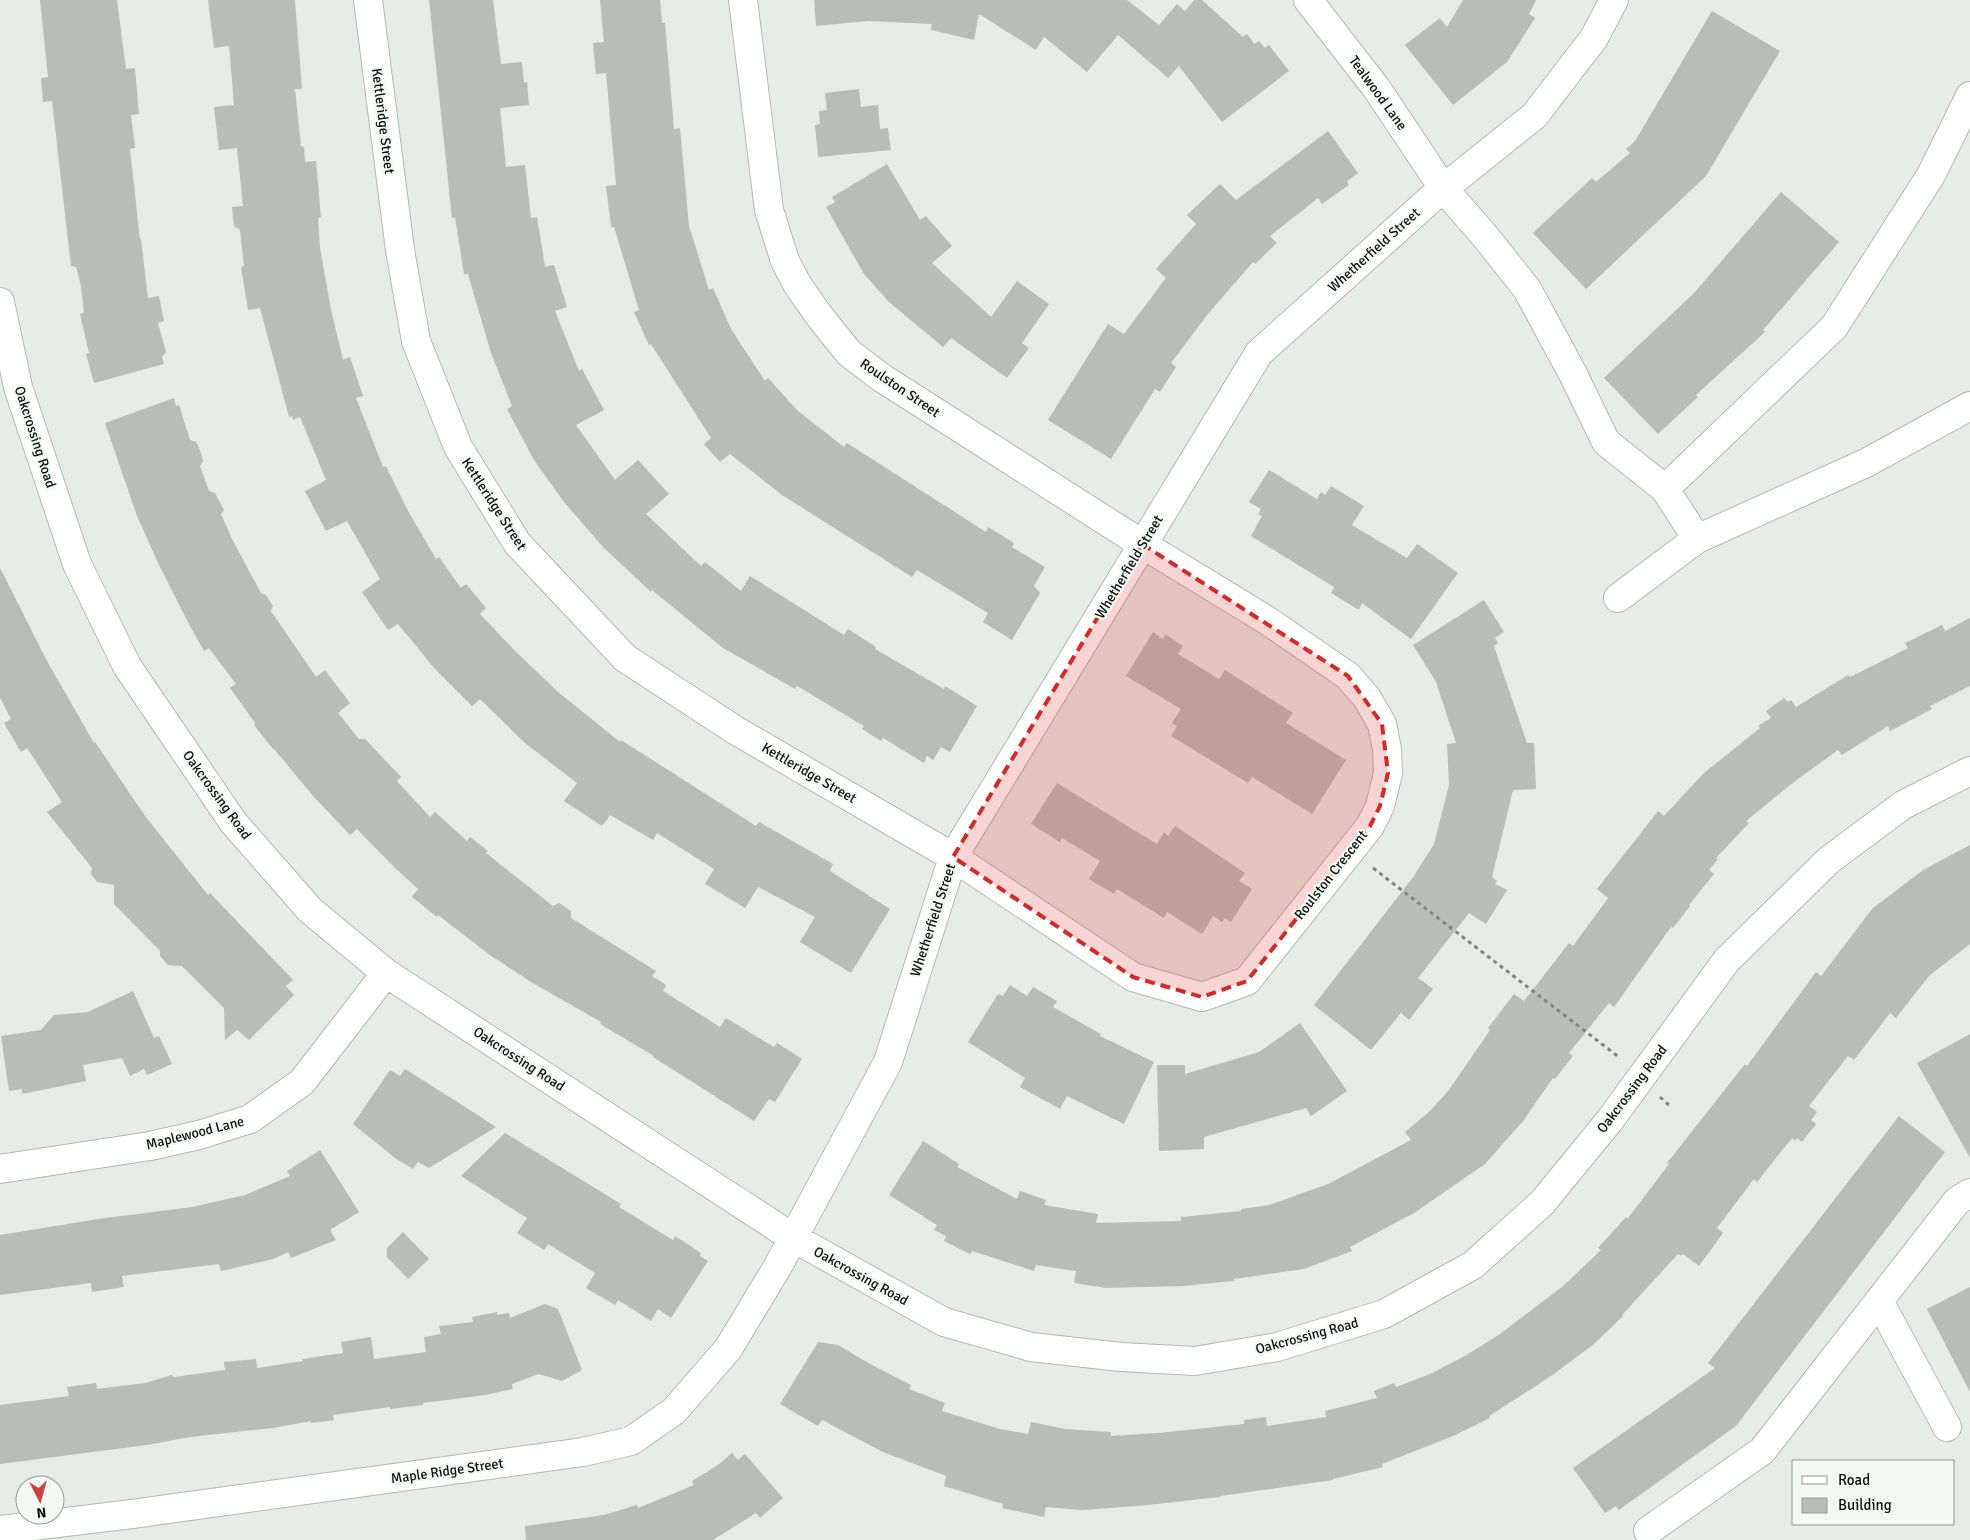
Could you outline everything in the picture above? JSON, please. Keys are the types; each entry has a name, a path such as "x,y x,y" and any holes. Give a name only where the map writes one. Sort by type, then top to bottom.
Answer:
{"street":[{"name":"Kettleridge Street","path":"368,0 400,250 416,342 458,447 517,543 625,658 735,730 954,857"},
{"name":"Roulston Street","path":"743,0 769,210 785,260 797,284 820,317 849,353 882,378 1142,544"},
{"name":"Tealwood Lane","path":"1308,0 1377,89 1444,188 1526,289 1573,374 1606,442 1665,489 1696,539"},
{"name":"Whetherfield Street","path":"792,1237 888,1062 954,857 1259,353 1444,188 1535,114 1594,38 1614,0"},
{"path":"1665,489 1834,327 1931,175 1970,96"},
{"name":"Oakcrossing Road","path":"0,302 18,387 77,564 127,666 233,822 310,910 386,972 792,1237 944,1322 1031,1348 1195,1362 1268,1348 1384,1314 1474,1264 1542,1203 1610,1120 1727,960 1829,860 1903,805 1970,771"},
{"path":"1618,598 1696,539 1866,463 1970,406"},
{"name":"Roulston Crescent","path":"954,857 1133,977 1202,997 1248,981 1370,826 1380,806 1388,773 1382,724 1367,698 1348,676 1268,621 1142,544"},
{"name":"Maplewood Lane","path":"0,1169 150,1146 198,1135 250,1119 302,1082 386,972"},
{"path":"1648,1531 1762,1451 1957,1201 1970,1193"},
{"name":"Maple Ridge Street","path":"0,1530 142,1513 574,1454 631,1441 674,1411 728,1349 778,1266 792,1237"},
{"path":"1879,1301 1947,1427"}],"path":[{"path":"1350,851 1614,1052 1669,1105"}],"highlighted area":[{"path":"1142,544 1348,676 1382,724 1388,773 1380,806 1370,826 1247,981 1202,997 1133,977 953,857"}],"building":[{"path":"40,0 117,0 126,69 135,68 139,114 131,115 135,148 130,149 148,298 159,296 164,321 158,323 166,352 162,357 164,364 94,383 86,354 89,353 80,314 84,312 81,286 76,267 71,266 52,101 43,102 41,78 48,77"},
{"path":"208,0 295,0 302,89 295,89 301,146 304,147 305,162 316,161 321,217 318,218 320,248 331,310 343,360 350,357 363,396 356,398 383,467 386,466 407,509 436,559 439,557 461,588 466,584 486,608 480,614 514,650 558,692 620,742 621,740 756,826 759,822 833,864 830,871 890,909 851,973 800,942 815,917 758,887 745,908 705,884 714,869 657,833 653,840 610,815 602,826 564,801 577,783 525,743 480,699 472,706 435,669 398,624 388,630 362,592 380,579 347,521 326,531 305,491 326,480 300,417 293,420 292,416 289,417 260,308 248,310 241,267 244,266 240,230 234,226 232,207 243,206 237,148 219,150 214,107 234,105 229,46 214,48"},
{"path":"429,0 493,0 501,64 522,62 524,83 527,82 529,105 500,108 506,167 525,165 531,218 537,217 545,267 554,265 567,307 555,311 579,371 582,369 604,410 576,425 615,480 638,460 669,494 646,514 701,566 705,562 741,591 750,576 844,635 848,629 876,647 875,649 944,689 945,686 977,706 950,752 941,747 933,760 927,756 924,763 883,738 881,741 862,729 864,726 797,686 795,689 723,648 652,590 651,592 603,547 564,502 534,460 507,409 512,406 491,353 468,274 464,274 455,217 452,218"},
{"path":"600,0 660,0 662,23 665,23 674,129 680,128 689,226 709,290 713,288 731,329 765,381 768,378 798,411 844,447 847,443 986,532 988,527 1014,543 1012,547 1045,567 1034,586 1040,593 1012,640 983,622 988,613 917,570 912,577 782,495 730,454 720,462 704,444 711,438 651,344 649,345 634,312 639,310 614,227 611,227 606,186 616,185 606,73 596,74 593,43 604,42"},
{"path":"814,0 1127,0 1159,25 1177,4 1185,11 1194,0 1202,0 1243,37 1247,34 1254,44 1259,41 1265,48 1269,45 1289,71 1222,122 1179,66 1168,78 1118,35 1087,72 1044,37 1036,50 979,14 974,40 931,30 932,24 868,21 816,26"},
{"path":"1463,0 1536,0 1529,14 1535,18 1507,62 1453,105 1405,45 1440,18 1447,27"},
{"path":"1712,11 1780,51 1706,176 1586,289 1533,233 1592,178 1596,182 1630,153 1626,149 1635,141"},
{"path":"859,89 861,107 878,105 880,129 888,128 891,150 818,157 815,125 820,124 819,111 827,110 825,93"},
{"path":"1328,131 1358,173 1347,181 1349,185 1322,204 1318,198 1270,236 1277,243 1255,264 1253,262 1207,315 1171,363 1176,367 1160,392 1155,389 1111,459 1048,420 1108,324 1124,334 1166,278 1156,269 1196,224 1187,215 1220,184 1236,200"},
{"path":"887,164 920,220 926,216 952,246 932,263 991,317 1017,281 1049,304 1022,343 1029,348 1007,378 951,338 943,347 889,302 864,274 826,207 835,202 832,197"},
{"path":"1781,192 1839,242 1763,330 1765,332 1696,395 1698,397 1658,434 1604,378 1695,292"},
{"path":"174,398 176,406 179,405 190,440 196,442 200,450 203,461 200,466 209,491 215,493 224,510 221,514 232,539 261,593 266,595 273,606 271,611 316,677 325,670 350,703 338,713 359,739 365,739 401,777 397,781 430,817 435,812 467,841 470,837 488,851 486,853 553,906 559,903 571,911 571,918 656,971 652,976 666,985 663,991 720,1027 726,1018 774,1047 777,1043 802,1059 775,1102 769,1099 754,1121 654,1056 600,1024 601,1022 531,982 490,955 438,915 437,917 412,897 418,889 357,829 350,835 273,749 254,725 255,723 230,688 236,684 209,648 204,651 190,626 137,516 105,423"},
{"path":"1269,470 1317,499 1321,492 1325,495 1331,486 1364,506 1352,525 1407,558 1417,544 1458,573 1411,639 1362,603 1359,610 1331,593 1334,587 1251,536 1262,516 1258,514 1261,509 1249,502"},
{"path":"0,568 47,661 94,743 145,816 208,895 210,893 293,980 286,986 294,995 249,1040 237,1030 225,1040 224,1008 182,966 168,965 160,956 160,951 114,904 114,885 97,882 91,874 92,868 47,812 62,802 27,748 21,752 4,723 11,719 0,698"},
{"path":"1484,600 1504,632 1495,638 1498,643 1494,646 1527,743 1534,743 1536,789 1513,790 1492,877 1497,881 1495,884 1507,890 1486,924 1469,913 1418,978 1433,989 1409,1020 1401,1013 1371,1050 1314,1005 1414,876 1434,844 1449,785 1447,744 1456,743 1436,682 1413,645"},
{"path":"1970,618 1970,686 1930,706 1932,709 1890,731 1888,726 1842,755 1838,750 1795,781 1746,821 1749,823 1716,858 1718,859 1709,870 1714,874 1673,928 1671,927 1614,1007 1609,1003 1569,1053 1573,1056 1555,1079 1553,1078 1523,1121 1485,1164 1414,1213 1350,1247 1352,1251 1304,1269 1234,1279 1234,1281 1183,1286 1106,1288 1074,1283 1076,1271 1036,1265 1034,1271 972,1251 970,1254 944,1241 946,1236 934,1230 937,1225 889,1195 923,1141 959,1164 957,1167 1017,1199 1020,1191 1046,1200 1044,1205 1098,1214 1096,1223 1181,1221 1181,1217 1241,1211 1241,1209 1269,1205 1328,1184 1411,1140 1405,1132 1430,1111 1449,1090 1490,1030 1488,1028 1514,994 1524,1001 1569,943 1573,946 1608,898 1597,889 1658,811 1664,816 1704,773 1760,728 1758,726 1771,718 1766,711 1784,698 1788,702 1791,700 1796,707 1848,675 1850,677 1908,648 1905,643 1942,625 1945,631"},
{"path":"1153,632 1163,639 1165,634 1183,646 1178,654 1219,679 1225,670 1293,713 1286,723 1346,760 1312,814 1252,777 1248,783 1171,736 1177,726 1172,723 1181,709 1126,676"},
{"path":"1057,783 1157,844 1164,832 1168,836 1175,826 1245,873 1239,881 1252,889 1231,922 1225,918 1222,922 1213,916 1202,934 1167,912 1164,918 1117,889 1114,894 1089,879 1100,861 1062,838 1060,842 1031,824"},
{"path":"1970,845 1970,944 1929,976 1896,1018 1890,1013 1854,1060 1848,1056 1809,1106 1817,1112 1811,1120 1816,1124 1802,1142 1797,1138 1795,1141 1792,1138 1757,1182 1754,1179 1717,1228 1723,1233 1699,1266 1683,1254 1681,1256 1678,1254 1623,1316 1594,1344 1551,1376 1489,1416 1490,1418 1453,1436 1382,1464 1383,1467 1333,1480 1220,1497 1138,1506 1082,1510 1046,1507 1044,1517 1002,1508 1003,1504 944,1486 946,1476 883,1452 822,1420 818,1426 780,1404 818,1342 838,1345 911,1385 909,1389 945,1403 942,1411 1000,1429 1028,1434 1031,1422 1065,1429 1111,1432 1111,1436 1244,1424 1244,1420 1266,1417 1267,1426 1326,1417 1325,1411 1377,1398 1374,1391 1394,1383 1396,1387 1430,1374 1465,1356 1500,1334 1562,1287 1601,1250 1598,1248 1626,1217 1628,1218 1669,1164 1667,1163 1745,1064 1747,1066 1816,972 1821,976 1872,909 1923,870"},
{"path":"1010,985 1027,996 1033,987 1057,1001 1053,1007 1101,1034 1100,1036 1154,1062 1124,1124 1067,1096 1060,1109 1020,1087 1025,1078 968,1042 998,994 1003,996"},
{"path":"133,991 154,1038 159,1036 172,1064 147,1075 144,1069 130,1076 122,1058 83,1065 86,1081 22,1094 22,1089 9,1091 1,1036 41,1030 54,1015 88,1012"},
{"path":"1300,1023 1347,1091 1311,1116 1306,1108 1204,1137 1204,1149 1159,1151 1157,1065 1185,1065 1185,1074 1259,1052"},
{"path":"1970,1034 1970,1158 1917,1063"},
{"path":"405,1069 496,1127 429,1168 418,1162 413,1169 395,1158 353,1124 390,1070 400,1076"},
{"path":"1899,1116 1945,1152 1736,1426 1619,1510 1616,1506 1605,1513 1573,1468 1715,1368 1708,1363"},
{"path":"505,1133 621,1204 619,1207 673,1240 675,1236 701,1253 700,1256 708,1261 671,1318 658,1309 651,1321 618,1300 615,1305 586,1288 595,1273 548,1244 544,1250 517,1233 527,1218 461,1176"},
{"path":"320,1150 359,1212 330,1230 336,1240 291,1258 288,1252 273,1259 221,1271 219,1264 122,1276 124,1287 92,1292 91,1283 0,1295 0,1235 98,1219 192,1207 245,1195 290,1176 287,1171"},
{"path":"403,1232 429,1259 408,1279 387,1257 387,1248"},
{"path":"1970,1287 1970,1392 1927,1309"},
{"path":"545,1304 558,1309 582,1370 562,1381 539,1374 512,1384 513,1389 485,1395 423,1403 423,1405 390,1409 390,1407 333,1415 334,1420 311,1423 311,1421 273,1428 190,1437 147,1445 0,1464 0,1405 69,1396 67,1387 96,1383 97,1389 145,1383 172,1375 174,1377 225,1370 224,1362 256,1359 257,1368 303,1361 302,1359 343,1353 341,1342 371,1337 374,1359 426,1352 424,1337 441,1334 439,1326 473,1322 472,1317 497,1312 497,1315 509,1313 510,1318"},
{"path":"732,1453 738,1460 745,1454 783,1498 760,1518 756,1513 713,1540 526,1540 525,1526 604,1515 637,1505 638,1508 694,1485 692,1481 718,1465"}]}
